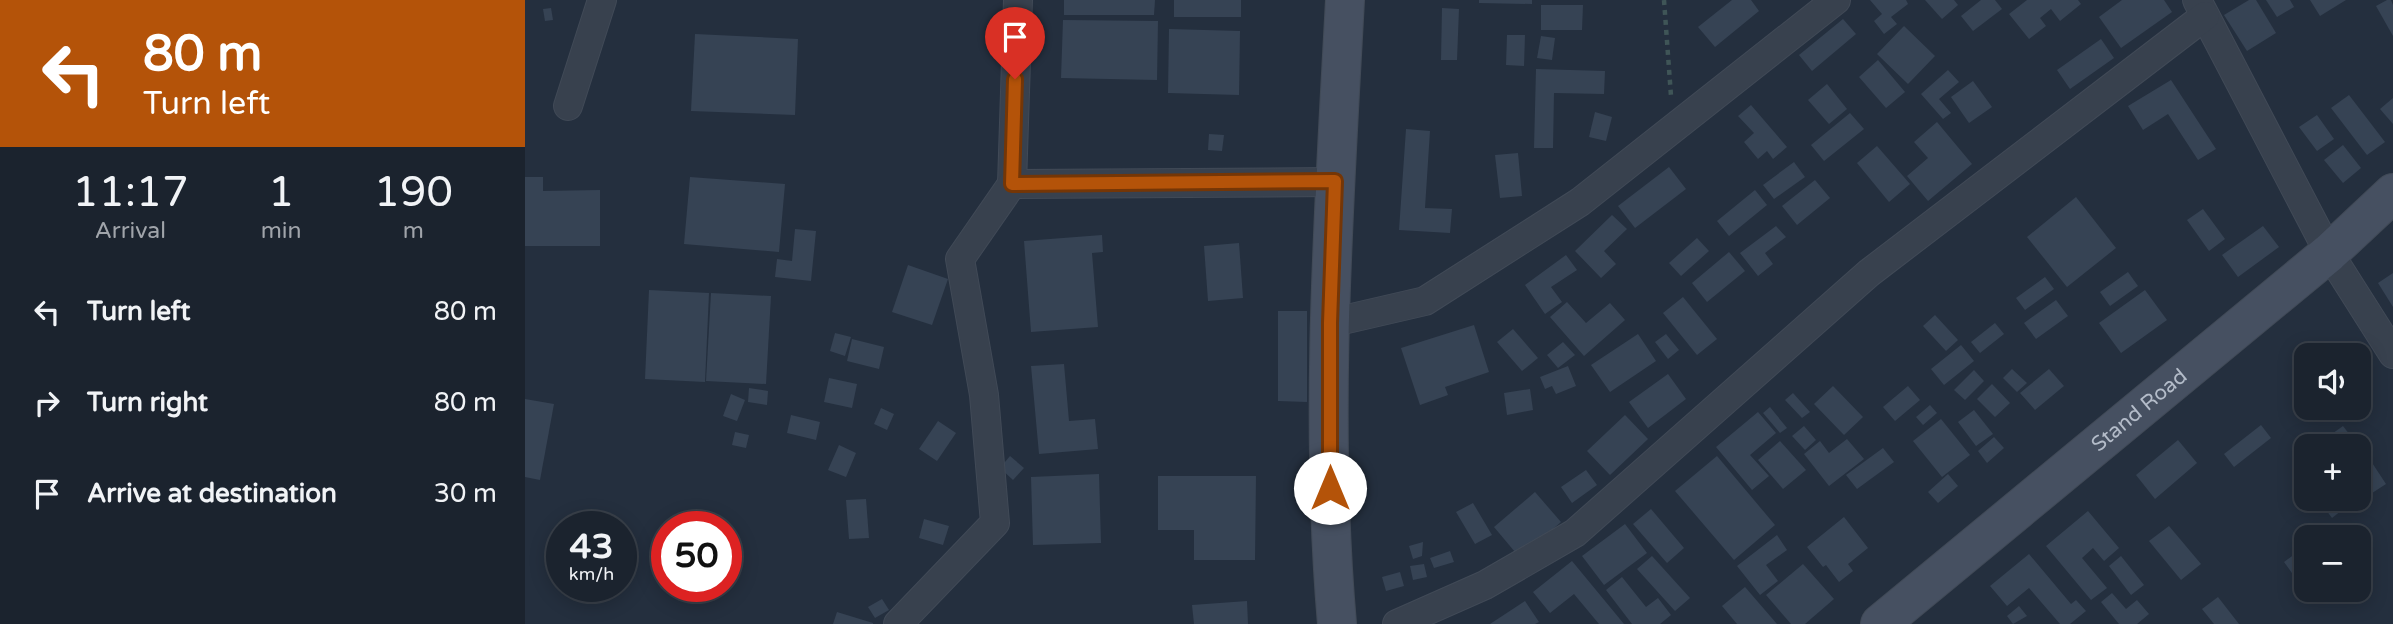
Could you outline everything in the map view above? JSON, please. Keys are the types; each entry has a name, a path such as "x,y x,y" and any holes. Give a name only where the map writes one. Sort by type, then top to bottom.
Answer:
{"main road":[{"path":"1337,624 1330,543 1330,323 1345,0"},
{"name":"Stand Road","path":"1880,624 2329,253 2393,193"}],"street":[{"path":"568,106 601,0"},
{"path":"898,624 995,523 983,395 960,259 1012,184 1018,0"},
{"path":"1330,323 1425,301 1580,202 1836,0"},
{"path":"1397,624 1485,585 1575,533 1869,273 2201,8 2329,253 2393,354"},
{"path":"1012,184 1335,181"}],"path":[{"path":"1664,0 1674,128"}],"building":[{"path":"1064,0 1155,0 1154,15 1064,15"},
{"path":"1174,0 1241,0 1241,17 1174,17"},
{"path":"1479,0 1532,0 1532,4 1479,3"},
{"path":"1732,0 1751,0 1759,11 1715,47 1698,27"},
{"path":"1870,0 1906,0 1908,4 1891,17 1897,24 1884,34 1874,21 1882,14"},
{"path":"1925,0 1954,0 1958,5 1942,19"},
{"path":"1981,0 1995,0 2002,9 1973,31 1961,16"},
{"path":"2027,0 2078,0 2081,4 2060,21 2051,9 2040,18 2046,26 2029,39 2009,14"},
{"path":"2122,0 2164,0 2172,12 2121,48 2099,17"},
{"path":"2249,0 2256,0 2276,33 2247,51 2224,15"},
{"path":"2266,0 2290,0 2294,7 2277,17"},
{"path":"2310,0 2346,0 2320,16"},
{"path":"2391,0 2393,5 2393,36 2376,6"},
{"path":"1541,5 1583,5 1582,30 1541,30"},
{"path":"551,8 553,20 545,21 543,9"},
{"path":"1442,8 1459,9 1457,60 1441,60"},
{"path":"1843,19 1856,34 1812,71 1799,55"},
{"path":"1063,20 1158,21 1157,80 1061,78"},
{"path":"1904,26 1935,56 1908,84 1877,54"},
{"path":"1169,29 1240,31 1239,95 1168,93"},
{"path":"695,34 798,39 795,115 691,111"},
{"path":"1507,35 1525,35 1524,66 1506,65"},
{"path":"1541,36 1555,38 1552,60 1537,58"},
{"path":"2101,39 2114,58 2070,89 2057,70"},
{"path":"1878,60 1905,92 1886,108 1859,77"},
{"path":"1536,69 1605,71 1604,94 1554,93 1553,148 1534,148"},
{"path":"1948,70 1959,82 1939,99 1951,113 1943,119 1921,94"},
{"path":"2171,80 2216,149 2198,160 2168,114 2143,130 2128,106"},
{"path":"1973,81 1992,107 1969,123 1951,97"},
{"path":"1827,84 1847,109 1829,124 1808,100"},
{"path":"2349,95 2385,142 2367,155 2331,108"},
{"path":"2393,98 2393,124 2380,109"},
{"path":"1751,105 1787,147 1773,159 1767,151 1758,159 1744,142 1754,133 1738,116"},
{"path":"1595,112 1612,117 1606,141 1589,137"},
{"path":"1850,113 1864,129 1824,161 1811,145"},
{"path":"2317,115 2334,139 2317,151 2299,127"},
{"path":"1937,122 1972,164 1928,201 1907,176 1928,158 1914,142"},
{"path":"1406,129 1430,131 1425,208 1452,209 1450,233 1399,230"},
{"path":"1209,134 1224,135 1222,151 1208,150"},
{"path":"2343,145 2361,168 2343,183 2324,160"},
{"path":"1877,146 1910,184 1889,202 1857,163"},
{"path":"1518,153 1522,196 1500,198 1495,155"},
{"path":"1794,162 1805,177 1774,199 1763,185"},
{"path":"1669,167 1686,189 1635,228 1618,206"},
{"path":"525,177 543,177 543,191 600,190 600,246 525,246"},
{"path":"690,177 785,184 779,252 684,244"},
{"path":"1815,180 1830,198 1797,225 1782,206"},
{"path":"1755,190 1767,205 1729,236 1717,221"},
{"path":"2076,197 2116,248 2067,287 2027,237"},
{"path":"2203,209 2225,239 2209,251 2187,220"},
{"path":"1612,215 1627,229 1604,251 1616,264 1601,278 1575,251"},
{"path":"1776,226 1786,237 1765,253 1773,264 1758,276 1740,253"},
{"path":"2263,226 2279,247 2238,277 2222,255"},
{"path":"795,229 816,231 811,281 775,277 777,259 792,261"},
{"path":"1102,235 1103,252 1092,253 1098,327 1031,332 1024,241"},
{"path":"1697,238 1709,251 1681,276 1669,263"},
{"path":"1239,243 1243,298 1208,301 1204,246"},
{"path":"1729,252 1745,271 1707,302 1692,283"},
{"path":"1566,255 1577,270 1551,287 1562,302 1545,314 1525,285"},
{"path":"908,265 948,279 932,325 892,312"},
{"path":"2128,272 2138,286 2110,306 2100,292"},
{"path":"2393,273 2393,307 2378,283"},
{"path":"2045,277 2054,289 2025,310 2016,298"},
{"path":"649,290 709,293 705,382 645,379"},
{"path":"2145,290 2167,320 2121,353 2099,323"},
{"path":"711,293 771,296 766,384 706,381"},
{"path":"1683,297 1717,339 1697,355 1663,313"},
{"path":"2056,300 2068,316 2036,339 2024,323"},
{"path":"1567,302 1586,323 1610,303 1625,320 1584,356 1550,317"},
{"path":"1278,311 1307,311 1307,402 1278,401"},
{"path":"1935,315 1958,340 1946,351 1923,326"},
{"path":"1995,323 2004,334 1980,353 1971,342"},
{"path":"1474,325 1489,372 1445,387 1448,395 1420,405 1401,348"},
{"path":"1513,329 1538,358 1522,371 1497,342"},
{"path":"835,333 851,337 845,356 830,351"},
{"path":"1638,334 1656,361 1610,392 1591,365"},
{"path":"1666,334 1679,350 1668,359 1655,342"},
{"path":"852,339 884,347 879,369 847,361"},
{"path":"1563,342 1575,355 1558,368 1547,355"},
{"path":"1961,345 1974,361 1944,385 1931,369"},
{"path":"1064,364 1069,421 1095,419 1098,449 1039,454 1031,366"},
{"path":"1568,366 1576,386 1556,394 1552,386 1545,389 1540,377"},
{"path":"2012,369 2027,383 2017,392 2003,378"},
{"path":"2049,369 2064,386 2035,410 2020,393"},
{"path":"1974,370 1984,381 1965,400 1954,390"},
{"path":"1668,374 1686,399 1648,428 1629,402"},
{"path":"829,378 857,384 852,408 824,402"},
{"path":"1992,384 2010,403 1995,417 1977,399"},
{"path":"1833,386 1863,417 1844,435 1814,404"},
{"path":"1908,386 1920,400 1895,421 1883,407"},
{"path":"749,388 768,391 767,405 748,402"},
{"path":"1530,389 1533,410 1507,415 1504,393"},
{"path":"1793,393 1810,412 1802,418 1785,400"},
{"path":"731,394 745,400 737,421 723,416"},
{"path":"525,399 554,404 540,480 525,477"},
{"path":"1930,405 1937,413 1923,425 1916,417"},
{"path":"1770,407 1787,428 1780,433 1763,413"},
{"path":"881,408 894,414 887,430 874,424"},
{"path":"1974,410 1993,434 1976,446 1958,422"},
{"path":"1758,412 1776,433 1750,455 1769,476 1752,490 1716,447"},
{"path":"791,415 820,422 816,440 787,433"},
{"path":"1625,415 1648,439 1610,475 1587,451"},
{"path":"1941,419 1970,455 1942,477 1913,441"},
{"path":"938,421 956,433 937,461 919,449"},
{"path":"2261,425 2271,438 2234,467 2224,454"},
{"path":"1804,426 1816,440 1805,450 1792,436"},
{"path":"2343,426 2349,434 2332,434"},
{"path":"735,432 749,435 746,448 732,445"},
{"path":"1994,437 2004,448 1987,463 1978,451"},
{"path":"1847,439 1864,459 1829,486 1804,454 1820,441 1829,453"},
{"path":"2178,440 2197,463 2155,499 2136,475"},
{"path":"1780,441 1806,470 1783,489 1758,460"},
{"path":"839,445 856,453 846,477 828,470"},
{"path":"1883,448 1894,462 1857,489 1846,475"},
{"path":"1010,456 1024,468 1013,480 1000,468"},
{"path":"1717,456 1775,525 1734,560 1675,491"},
{"path":"2371,461 2386,484 2371,494"},
{"path":"1586,470 1597,485 1572,503 1561,487"},
{"path":"1099,474 1101,543 1033,545 1031,477"},
{"path":"1948,474 1958,486 1938,503 1928,492"},
{"path":"1158,476 1256,476 1255,560 1194,560 1194,530 1158,530"},
{"path":"1535,492 1561,522 1520,558 1494,527"},
{"path":"866,499 869,538 849,539 846,500"},
{"path":"1473,503 1492,535 1475,544 1456,512"},
{"path":"1651,509 1684,548 1667,563 1633,524"},
{"path":"2088,511 2119,548 2104,561 2093,548 2082,558 2107,588 2091,600 2046,546"},
{"path":"2327,511 2341,511 2332,518"},
{"path":"1844,517 1868,548 1848,564 1853,571 1839,582 1807,547"},
{"path":"924,519 949,526 943,545 919,538"},
{"path":"1625,524 1647,553 1604,585 1582,556"},
{"path":"2169,526 2201,564 2181,580 2149,541"},
{"path":"1777,535 1787,550 1766,565 1778,581 1760,595 1737,566"},
{"path":"1423,542 1422,556 1413,559 1409,546"},
{"path":"1450,551 1454,562 1434,568 1430,558"},
{"path":"2029,554 2071,604 2076,600 2086,611 2070,624 2060,624 2029,588 2007,606 1990,586"},
{"path":"2294,555 2294,576 2284,562"},
{"path":"1652,556 1690,598 1675,611 1637,569"},
{"path":"2121,556 2144,585 2131,595 2109,566"},
{"path":"1572,561 1624,624 1599,624 1574,594 1550,613 1533,592"},
{"path":"1424,564 1427,577 1413,580 1410,566"},
{"path":"1803,564 1834,599 1805,624 1791,624 1766,595"},
{"path":"1400,572 1404,586 1386,591 1382,577"},
{"path":"1622,577 1646,607 1658,598 1671,615 1660,624 1632,624 1606,590"},
{"path":"1745,587 1777,624 1737,624 1722,606"},
{"path":"2112,593 2126,609 2137,600 2149,614 2137,624 2119,624 2101,602"},
{"path":"2218,597 2239,624 2214,624 2202,609"},
{"path":"882,599 889,610 875,618 868,607"},
{"path":"1247,601 1248,624 1194,624 1192,605"},
{"path":"1525,601 1539,622 1490,624"},
{"path":"2019,606 2027,616 2013,624 2007,616"},
{"path":"837,612 873,623 873,624 833,624"}],"route":[{"path":"1015,79 1012,184 1335,181 1330,323 1330,488"}]}
